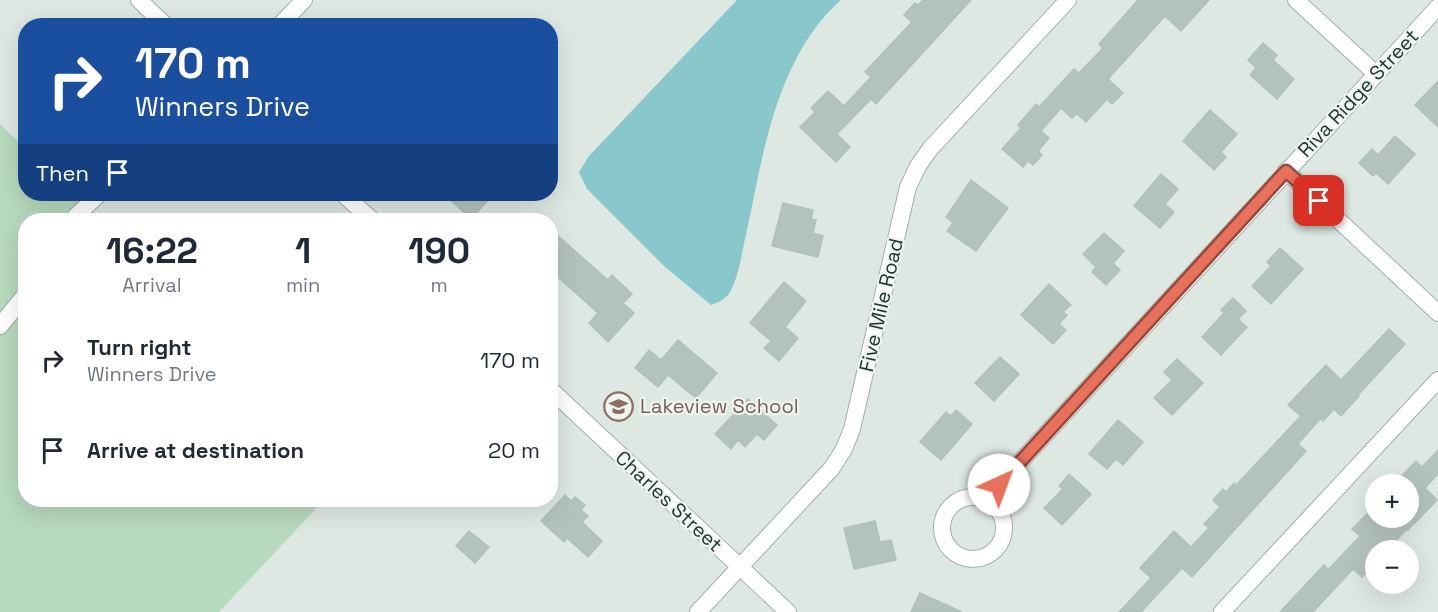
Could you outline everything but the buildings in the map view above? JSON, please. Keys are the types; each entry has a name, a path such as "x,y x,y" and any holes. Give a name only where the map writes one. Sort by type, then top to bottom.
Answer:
{"street":[{"path":"139,0 158,18"},
{"path":"287,18 304,0"},
{"name":"Five Mile Road","path":"698,612 826,476 844,449 852,429 908,187 918,166 930,149 1068,0"},
{"path":"1296,0 1376,74"},
{"name":"Riva Ridge Street","path":"986,499 1438,7"},
{"path":"1286,171 1438,313"},
{"path":"79,213 92,201"},
{"path":"351,201 364,213"},
{"path":"0,326 18,304"},
{"path":"1222,612 1438,380"},
{"name":"Charles Street","path":"558,397 788,612"}],"green space":[{"path":"0,124 18,141 18,201 81,201 93,213 18,213 18,507 317,507 219,612 0,612"}],"water":[{"path":"737,0 841,0 810,35 788,75 768,135 736,278 726,297 711,305 664,266 587,189 579,172 589,156"}],"place":[{"name":"Lakeview School","path":"619,406"}],"route":[{"path":"999,485 1286,171 1319,201"}]}
